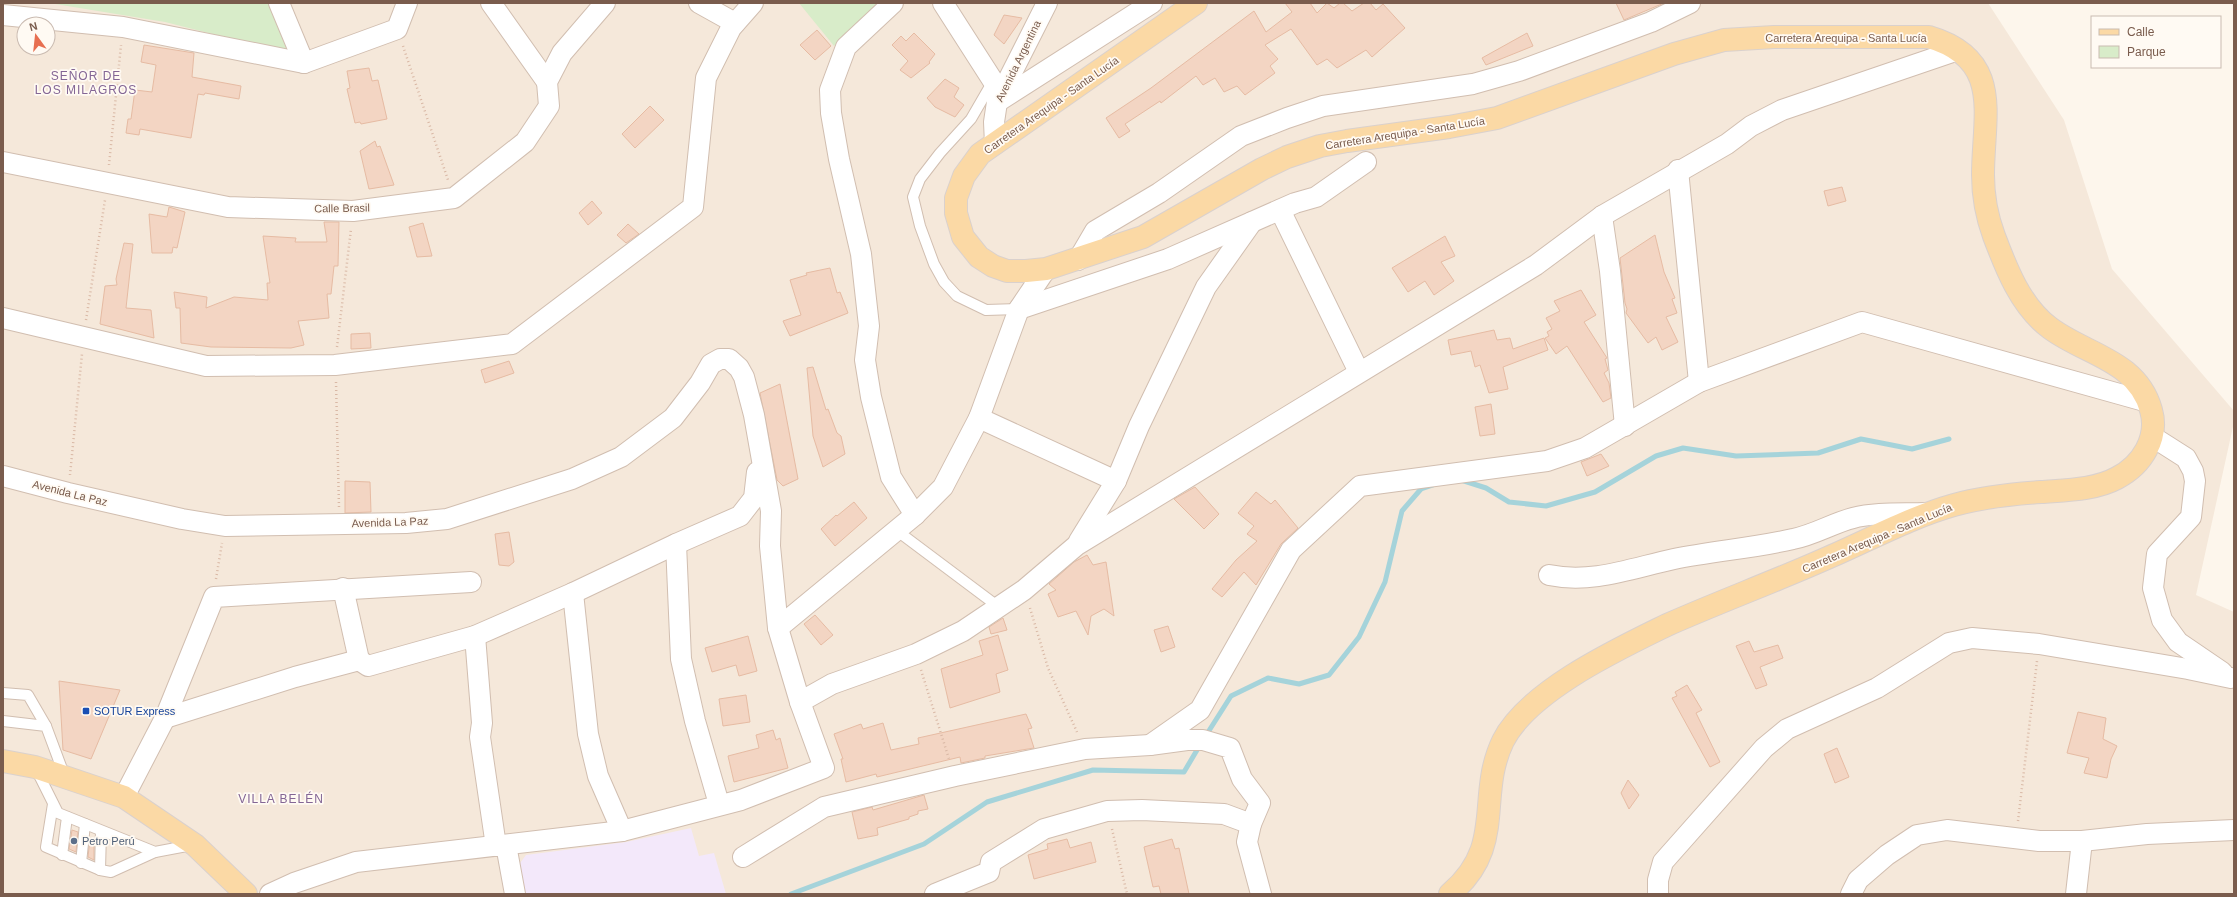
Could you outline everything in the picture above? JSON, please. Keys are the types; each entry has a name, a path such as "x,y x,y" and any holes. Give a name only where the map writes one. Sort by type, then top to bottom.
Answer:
{"main road":[{"name":"Carretera Arequipa - Santa Lucía","path":"1196,3 980,154 964,176 956,198 956,213 963,237 979,256 992,266 1007,270 1026,271 1046,269 1078,260 1143,237 1262,169 1287,157 1320,146 1347,141 1449,128 1497,118 1674,54 1724,40 1774,37 1929,37 1948,42 1958,50 1970,61 1982,84 1986,102 1983,173 1988,212 1998,247 2020,292 2030,308 2049,327 2114,362 2128,372 2138,384 2148,402 2153,422 2153,437 2136,465 2118,478 2106,483 2080,488 1980,499 1932,513 1706,608 1649,634 1579,672 1535,703 1514,722 1503,741 1496,759 1490,791 1487,833 1483,850 1462,884 1450,894"},
{"path":"3,761 35,767 124,797 195,845 246,894"}],"street":[{"path":"279,3 304,63"},
{"path":"3,15 123,27 304,63 397,29 407,3"},
{"path":"454,198 525,142 549,106 547,82 491,3"},
{"path":"547,82 562,53 605,3"},
{"path":"699,3 735,23"},
{"path":"3,318 206,366 335,365 512,344 693,207 706,78 730,28 753,3"},
{"path":"893,3 846,47 830,90 831,112 839,159 861,254 869,326 865,360 871,397 891,477 915,515"},
{"path":"943,3 993,81"},
{"name":"Avenida Argentina","path":"995,144 997,102 1047,3"},
{"path":"997,102 1152,3"},
{"path":"1078,260 1095,231 1159,193 1241,136 1323,106 1473,84 1519,71 1651,22 1690,3"},
{"path":"800,702 832,684 916,654 963,631 1000,608 1024,590 1077,545 1536,265 1602,216 1678,170 1727,144 1751,126 1782,110 1958,50"},
{"name":"Calle Brasil","path":"3,162 228,207 353,210 454,198"},
{"path":"1019,309 1168,259 1252,221 1316,197 1366,162"},
{"path":"1678,170 1699,382"},
{"path":"1280,210 1359,372"},
{"path":"1602,216 1610,271 1625,426"},
{"path":"1077,545 1116,481 1139,426 1206,287 1252,221"},
{"path":"778,628 915,515 943,487 979,418 1019,309 1046,269"},
{"path":"1150,745 1200,710 1291,550 1360,486 1547,461 1586,448 1699,382 1862,322 2148,402"},
{"name":"Avenida La Paz","path":"3,476 68,493 182,519 224,526 406,523 448,519 572,479 621,457 673,418 700,383 711,364 720,359 729,359 739,368 744,377 760,451"},
{"path":"979,418 1116,481"},
{"path":"2153,437 2186,458 2195,481 2191,517 2157,554 2153,588 2162,620 2178,642 2233,679"},
{"path":"343,588 359,660 368,666 475,636 573,593 676,544 740,516 754,498 760,451"},
{"path":"270,894 294,883 356,862 622,831 719,804 741,800 824,768 800,702 778,628 770,546 771,511 760,451"},
{"path":"1549,575 1589,578 1606,576 1638,567 1697,554 1795,539 1853,518 1882,514 1932,513"},
{"path":"676,544 681,659 695,721 719,804"},
{"path":"124,797 165,718 214,598 343,588 471,582"},
{"path":"573,593 588,734 598,776 622,831"},
{"path":"475,636 482,723 480,737 501,845 515,894"},
{"path":"1658,894 1658,880 1663,862 1670,852 1764,748 1787,729 1877,688 1949,644 1972,638 2039,644 2188,668 2233,679"},
{"path":"165,718 295,677 359,660"},
{"path":"743,857 824,807 955,776 1085,749 1203,740 1230,748 1242,779 1260,803 1251,824 1247,842 1261,894"},
{"path":"935,894 989,872 991,862 1044,829 1107,811 1142,810 1224,814 1251,824"},
{"path":"1851,894 1858,880 1887,855 1916,835 1947,830 2039,841 2082,841 2147,834 2234,830"},
{"path":"2076,894 2082,841"}],"lane":[{"path":"993,81 971,119 940,153 920,179 913,197 920,226 934,264 944,282 957,296 986,310 1019,309"},
{"path":"896,530 1000,608"},
{"path":"3,693 28,695 46,726 65,777"},
{"path":"3,721 46,726"},
{"path":"35,767 58,813 155,852"},
{"path":"53,804 46,847 100,870 111,872 155,852 195,845"},
{"path":"62,855 67,817"},
{"path":"82,863 85,824"},
{"path":"100,870 101,831"}],"path":[{"path":"68,493 83,337 107,182 123,27"},
{"path":"397,29 454,198"},
{"path":"214,598 224,526"},
{"path":"1024,590 1048,668 1085,749"},
{"path":"2016,838 2039,644"},
{"path":"916,654 955,776"},
{"path":"1107,811 1127,894"}],"shaded area":[{"path":"3,3 1988,3 2064,120 2112,269 2234,411 2234,422 2196,595 2234,612 2234,894 3,894"},
{"path":"691,828 699,856 714,853 726,894 523,894 517,867 526,855 626,842"}],"green space":[{"path":"49,3 271,3 292,54 165,22"},
{"path":"799,3 877,3 834,46"}],"building":[{"path":"1285,3 1310,3 1317,13 1327,3 1334,8 1340,3 1343,3 1352,11 1364,3 1370,3 1376,10 1383,4 1405,28 1372,57 1366,50 1337,68 1327,59 1317,65 1291,29 1265,45 1278,59 1270,66 1275,73 1245,95 1237,86 1224,92 1215,78 1203,85 1196,76 1161,103 1160,101 1125,124 1130,131 1119,138 1106,118 1151,88 1254,11 1266,32 1292,12"},
{"path":"1616,3 1664,3 1624,20"},
{"path":"1004,15 1022,18 1004,44 994,35"},
{"path":"817,30 831,46 815,60 800,45"},
{"path":"914,33 935,54 929,62 930,63 911,78 900,70 908,61 892,45 901,36 906,41"},
{"path":"1527,33 1533,46 1486,65 1482,58"},
{"path":"144,45 194,53 192,77 241,86 239,99 205,93 204,95 198,94 191,138 140,129 139,135 126,133 128,119 131,119 135,90 152,92 156,65 141,62"},
{"path":"369,68 372,81 378,80 387,119 361,124 360,122 355,123 347,89 350,88 347,71"},
{"path":"945,79 959,88 954,97 964,105 955,117 935,107 927,98"},
{"path":"650,106 664,120 635,148 622,134"},
{"path":"375,141 377,147 380,146 394,185 369,189 360,151"},
{"path":"1842,187 1846,201 1828,206 1824,191"},
{"path":"592,201 602,213 588,225 579,213"},
{"path":"169,207 185,212 177,248 173,247 172,253 152,253 149,214 167,217"},
{"path":"324,222 339,222 338,266 334,266 331,294 327,294 329,318 298,321 304,345 291,348 211,347 181,343 180,308 176,308 174,292 207,297 206,308 234,297 268,300 267,283 270,283 263,236 296,238 295,242 327,242"},
{"path":"423,223 432,256 417,257 409,227"},
{"path":"628,224 639,234 626,243 617,235"},
{"path":"1655,235 1664,272 1675,298 1672,299 1677,313 1666,317 1678,342 1662,350 1656,337 1648,343 1626,313 1627,309 1620,258"},
{"path":"1445,236 1455,256 1441,262 1454,281 1434,295 1425,281 1408,292 1392,268"},
{"path":"124,243 133,244 126,308 151,310 154,338 100,324 105,286 117,285 116,279"},
{"path":"830,268 837,293 840,292 848,313 790,336 783,321 801,315 790,280 807,275 806,273"},
{"path":"1581,290 1596,315 1584,322 1607,358 1605,359 1608,370 1604,373 1609,383 1611,398 1603,402 1567,346 1556,354 1545,338 1549,336 1547,332 1552,329 1546,318 1560,311 1554,301"},
{"path":"1494,330 1497,340 1510,338 1513,349 1544,338 1548,350 1503,367 1508,389 1489,393 1480,365 1475,367 1471,351 1451,355 1448,340"},
{"path":"370,333 371,348 351,349 351,334"},
{"path":"509,361 514,373 485,383 481,370"},
{"path":"813,367 826,410 828,409 837,433 841,436 845,454 823,467 813,436 807,368"},
{"path":"780,384 798,479 783,486 777,480 760,393"},
{"path":"1491,404 1495,434 1480,436 1475,407"},
{"path":"1601,454 1609,466 1587,476 1581,462"},
{"path":"345,481 370,482 371,512 345,513"},
{"path":"1195,487 1219,514 1204,529 1174,499"},
{"path":"1256,492 1271,504 1275,500 1298,528 1281,544 1256,585 1244,572 1222,597 1212,589 1236,560 1257,541 1247,534 1254,526 1238,513"},
{"path":"854,502 867,518 835,546 821,529 836,515 837,516"},
{"path":"509,532 514,562 509,566 499,565 495,534"},
{"path":"1087,555 1093,565 1106,562 1114,616 1104,609 1091,616 1088,635 1076,611 1058,617 1048,594 1056,590 1049,584 1074,562"},
{"path":"815,615 833,635 821,645 804,624"},
{"path":"1003,618 1007,630 991,634 989,627"},
{"path":"1168,626 1175,647 1161,652 1154,630"},
{"path":"998,635 1008,670 996,674 1000,692 950,708 941,669 983,655 979,641"},
{"path":"748,636 757,671 739,676 736,665 712,672 705,648"},
{"path":"1749,641 1754,652 1778,645 1783,658 1760,667 1767,685 1756,689 1736,646"},
{"name":"SOTUR Express","path":"59,681 120,690 91,759 63,750"},
{"path":"1687,685 1702,710 1696,713 1720,762 1710,767 1672,698 1677,696 1675,692"},
{"path":"746,695 750,722 723,726 719,699"},
{"path":"2078,712 2106,718 2103,739 2117,746 2111,759 2107,778 2084,773 2089,758 2067,753"},
{"path":"1026,714 1032,728 1028,729 1034,748 985,756 985,758 961,763 960,757 877,777 876,774 846,782 841,759 843,759 834,734 861,724 863,729 883,723 891,750 919,744 918,738"},
{"path":"773,730 776,740 780,738 788,768 734,782 728,756 759,748 756,735"},
{"path":"1837,748 1849,777 1835,783 1824,754"},
{"path":"1628,780 1639,795 1629,809 1621,793"},
{"path":"924,795 928,809 918,811 918,814 909,817 909,819 877,828 878,835 858,839 852,812 872,807 873,810"},
{"path":"72,830 78,832 76,852 69,849"},
{"path":"90,838 94,839 94,860 88,857"},
{"path":"1067,839 1070,848 1091,842 1096,862 1034,879 1028,855 1048,849 1047,844"},
{"path":"1172,839 1175,849 1179,848 1189,894 1161,894 1159,886 1153,887 1144,847"}],"waterway":[{"path":"1461,480 1486,488 1509,502 1546,506 1595,492 1656,456 1683,448 1736,456 1818,453 1861,439 1912,449 1949,439"},
{"path":"1205,737 1231,696 1268,678 1299,684 1329,675 1359,637 1385,582 1402,511 1421,489 1433,485"},
{"path":"791,894 924,844 987,802 1093,770 1184,772 1200,745"}],"place":[{"name":"SOTUR Express","path":"86,711"},
{"name":"Petro Perú","path":"74,841"}],"district":[{"name":"SEÑOR DE LOS MILAGROS","path":"86,83"},
{"name":"VILLA BELÉN","path":"281,799"}]}
